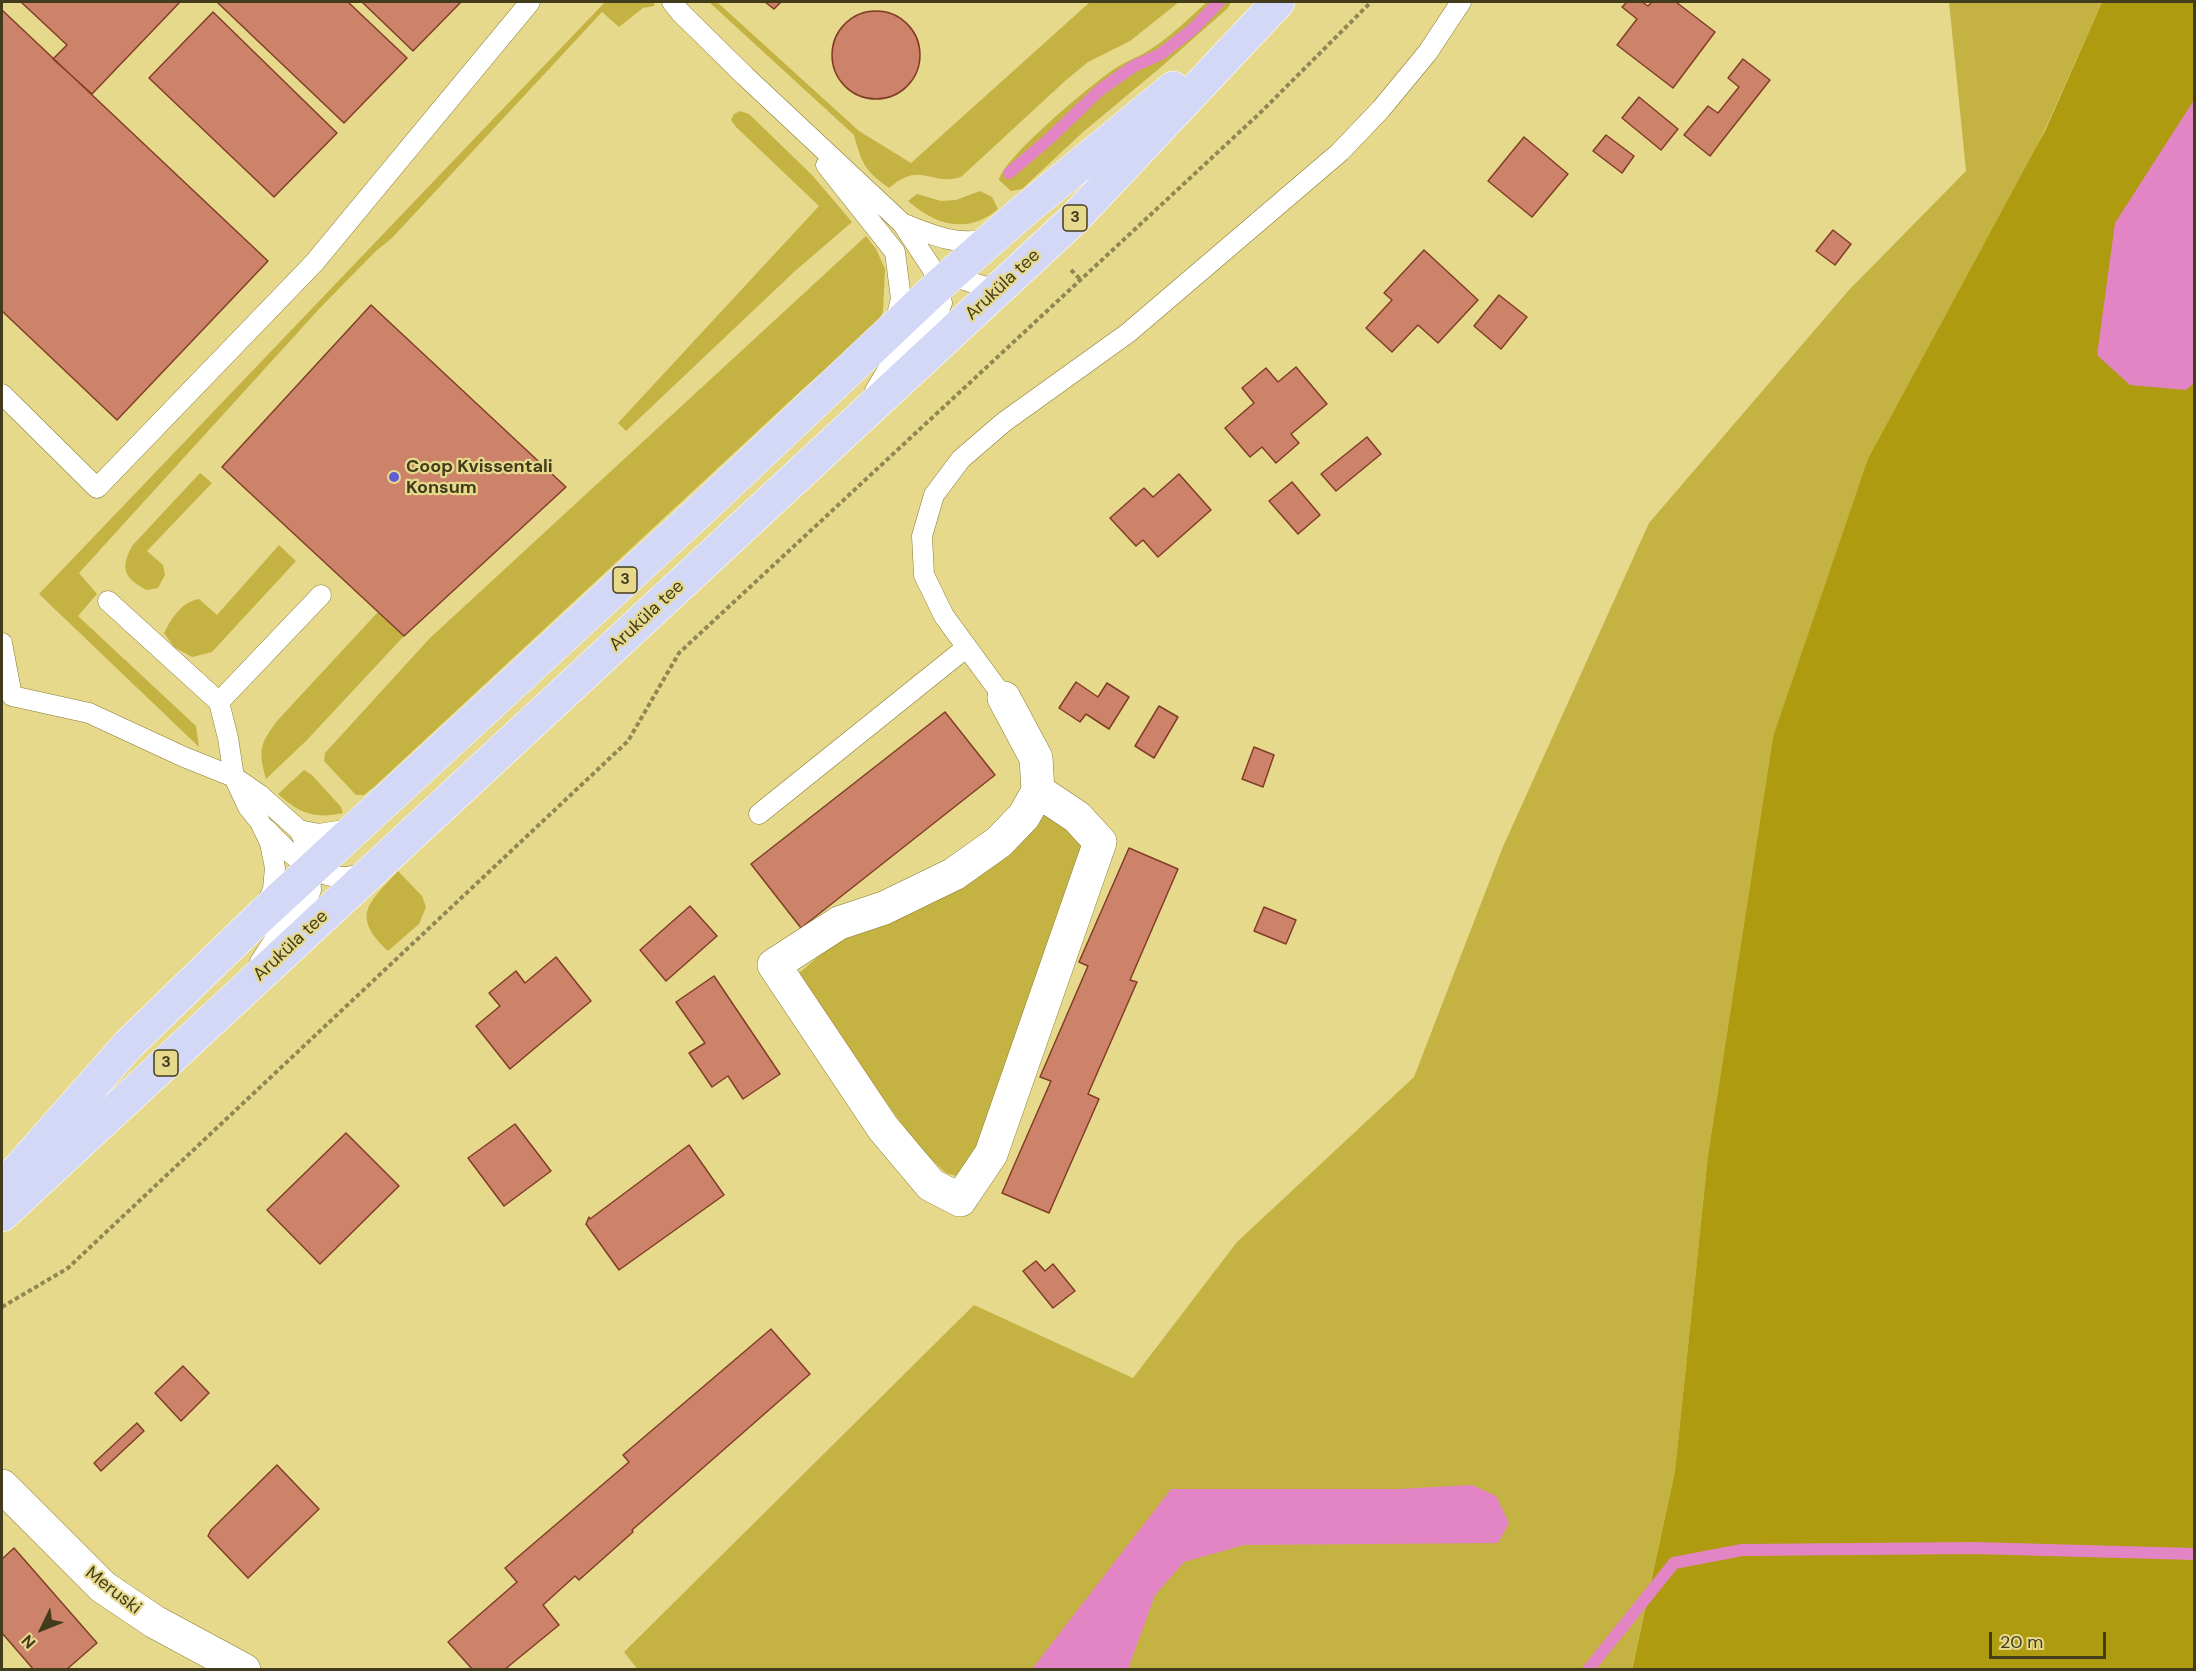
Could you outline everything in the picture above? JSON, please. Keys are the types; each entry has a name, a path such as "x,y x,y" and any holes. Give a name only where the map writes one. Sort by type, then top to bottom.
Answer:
{"highway":[{"name":"Aruküla tee","path":"2,1188 128,1046 263,914 885,338 940,278 1001,231 1278,2"},
{"name":"Aruküla tee","path":"2,1215 1074,219 1278,2"}],"street":[{"path":"1004,698 1036,758 1038,791 1024,816 999,842 954,874 884,908 839,923 774,965 883,1128 931,1185 960,1200 991,1154 1100,842 1077,817 1038,791"},
{"name":"Meruski","path":"2,1486 102,1587 155,1623 244,1670"}],"lane":[{"path":"2,394 97,488 314,263 530,2"},
{"path":"672,2 772,101 902,223 940,278 942,303 933,324 893,361 857,420"},
{"path":"1004,698 944,616 924,574 922,536 934,495 961,459 1004,422 1128,333 1340,152 1381,109 1428,52 1461,2"},
{"path":"772,101 895,252 901,299 894,328 885,338"},
{"path":"848,192 901,245 940,278 986,287 1007,281"},
{"path":"902,223 924,233 951,240 982,241 1001,231"},
{"path":"219,702 321,595"},
{"path":"108,601 219,702 234,777 248,807 291,855 310,870 336,876 357,876 379,864"},
{"path":"2,643 7,700 89,713 183,757 234,777 260,795 300,830 308,848 311,890 306,902 284,925 239,995"},
{"path":"759,814 967,647"},
{"path":"260,822 270,843 275,868 273,889 263,914"},
{"path":"300,830 319,834 354,829"}],"path":[{"path":"2,1307 68,1268 628,741 679,653 1260,114 1371,2"}],"shaded area":[{"path":"605,2 654,2 654,6 643,8 619,27 602,12 392,238 376,251 320,308 79,573 97,594 78,616 196,726 199,747 39,594"},
{"path":"709,2 717,2 859,131 911,163 1090,2 1179,2 1130,41 1088,62 961,177 941,179 910,176 889,188 865,166 854,135"},
{"path":"1207,2 1231,2 1228,8 1083,132 1022,189 1011,191 999,180 1004,169 1016,155 1069,105 1114,69 1158,44"},
{"path":"1949,2 2102,2 1773,737 1708,1155 1675,1471 1632,1669 638,1670 624,1652 974,1305 1133,1378 1237,1242 1414,1077 1502,849 1649,523 1849,290 1966,171"},
{"path":"2102,2 2194,2 2194,1669 1632,1670 1675,1471 1708,1155 1773,737 1868,459 2045,131"},
{"path":"2194,100 2194,383 2186,390 2130,385 2097,355 2115,223"},
{"path":"740,111 749,114 812,175 852,222 795,271 626,431 618,423 819,206 736,127 731,120 734,114"},
{"path":"980,191 992,197 998,209 987,217 963,224 940,221 908,201 917,194 941,201 956,200"},
{"path":"866,236 876,249 885,269 883,312 874,330 860,339 804,388 374,787 364,795 356,795 324,761 325,753 430,638"},
{"path":"200,473 212,483 147,551 163,565 165,575 158,588 146,590 133,581 126,572 128,554 132,546"},
{"path":"279,545 296,561 212,652 192,657 174,647 164,633 182,607 199,599 217,615"},
{"path":"378,612 404,636 306,741 266,779 261,754 271,729"},
{"path":"304,770 312,775 341,807 343,813 315,815 308,813 293,806 278,794"},
{"path":"1041,802 1092,830 971,1176 956,1176 946,1173 920,1149 865,1073 799,973 854,926"},
{"path":"398,871 422,896 426,907 419,924 388,951 369,928 368,910 372,901"},
{"path":"1472,1485 1496,1496 1509,1523 1498,1543 1244,1545 1184,1562 1155,1595 1128,1669 1032,1669 1171,1489 1398,1489"}],"building":[{"path":"21,2 180,2 92,94 53,59 67,45"},
{"path":"348,2 407,58 344,123 218,3"},
{"path":"362,2 461,2 413,51"},
{"path":"765,2 781,2 774,9"},
{"path":"1627,2 1642,2 1648,6 1652,2 1676,2 1715,32 1673,88 1617,45 1637,19 1622,7"},
{"path":"2,10 268,261 117,420 2,311"},
{"path":"876,11 893,15 907,24 916,38 920,55 916,72 907,86 893,95 876,99 859,95 845,86 836,72 832,55 836,38 845,24 859,15"},
{"path":"213,12 337,133 274,197 149,78"},
{"path":"1743,59 1770,80 1710,156 1684,135 1708,106 1718,113 1739,87 1728,78"},
{"path":"1639,97 1678,129 1661,150 1622,118"},
{"path":"1606,135 1634,156 1622,173 1593,151"},
{"path":"1524,137 1568,174 1532,217 1488,181"},
{"path":"1833,230 1851,244 1835,265 1816,251"},
{"path":"1424,250 1478,300 1438,343 1418,325 1392,352 1366,328 1392,300 1384,293"},
{"path":"1499,295 1527,317 1501,349 1474,326"},
{"name":"Coop Kvissentali Konsum","path":"371,305 566,487 404,636 222,467"},
{"path":"1296,367 1327,404 1291,434 1299,443 1276,463 1262,447 1250,457 1225,428 1254,403 1242,388 1266,368 1278,382"},
{"path":"1367,437 1381,454 1336,491 1321,474"},
{"path":"1179,474 1211,510 1158,557 1143,540 1136,546 1110,518 1144,488 1153,497"},
{"path":"1292,482 1320,515 1298,534 1269,501"},
{"path":"1076,682 1098,697 1107,683 1129,697 1109,729 1086,714 1080,722 1059,708"},
{"path":"1159,706 1178,717 1154,758 1135,746"},
{"path":"945,712 995,775 801,928 751,864"},
{"path":"1254,747 1274,755 1263,787 1242,779"},
{"path":"1129,848 1178,869 1130,980 1137,982 1088,1094 1099,1099 1049,1213 1002,1193 1051,1081 1040,1077 1088,966 1079,962"},
{"path":"690,906 717,936 666,981 640,950"},
{"path":"1264,907 1296,920 1286,944 1254,931"},
{"path":"556,957 591,1001 510,1069 476,1026 500,1006 489,993 516,971 525,983"},
{"path":"714,976 780,1074 743,1099 728,1076 712,1087 689,1053 705,1043 676,1002"},
{"path":"515,1124 551,1171 504,1206 468,1158"},
{"path":"346,1133 399,1186 320,1264 267,1210"},
{"path":"689,1145 724,1195 619,1270 586,1224 589,1217 590,1219"},
{"path":"1036,1261 1045,1271 1053,1264 1075,1291 1053,1308 1023,1271"},
{"path":"771,1329 810,1374 632,1530 633,1532 579,1580 575,1576 543,1605 559,1625 504,1670 473,1670 448,1642 517,1582 505,1568 629,1462 623,1455"},
{"path":"183,1366 209,1393 181,1421 155,1393"},
{"path":"137,1423 144,1431 101,1471 94,1463"},
{"path":"277,1465 319,1509 248,1578 208,1536 211,1530"},
{"path":"14,1548 97,1643 66,1670 34,1670 2,1633 2,1559"}],"waterway":[{"path":"1009,173 1049,139 1100,90 1134,66 1161,54 1193,29 1219,2"},
{"path":"1588,1670 1674,1563 1742,1550 1974,1548 2194,1554"}],"place":[{"name":"Coop Kvissentali Konsum","path":"394,477"}]}
